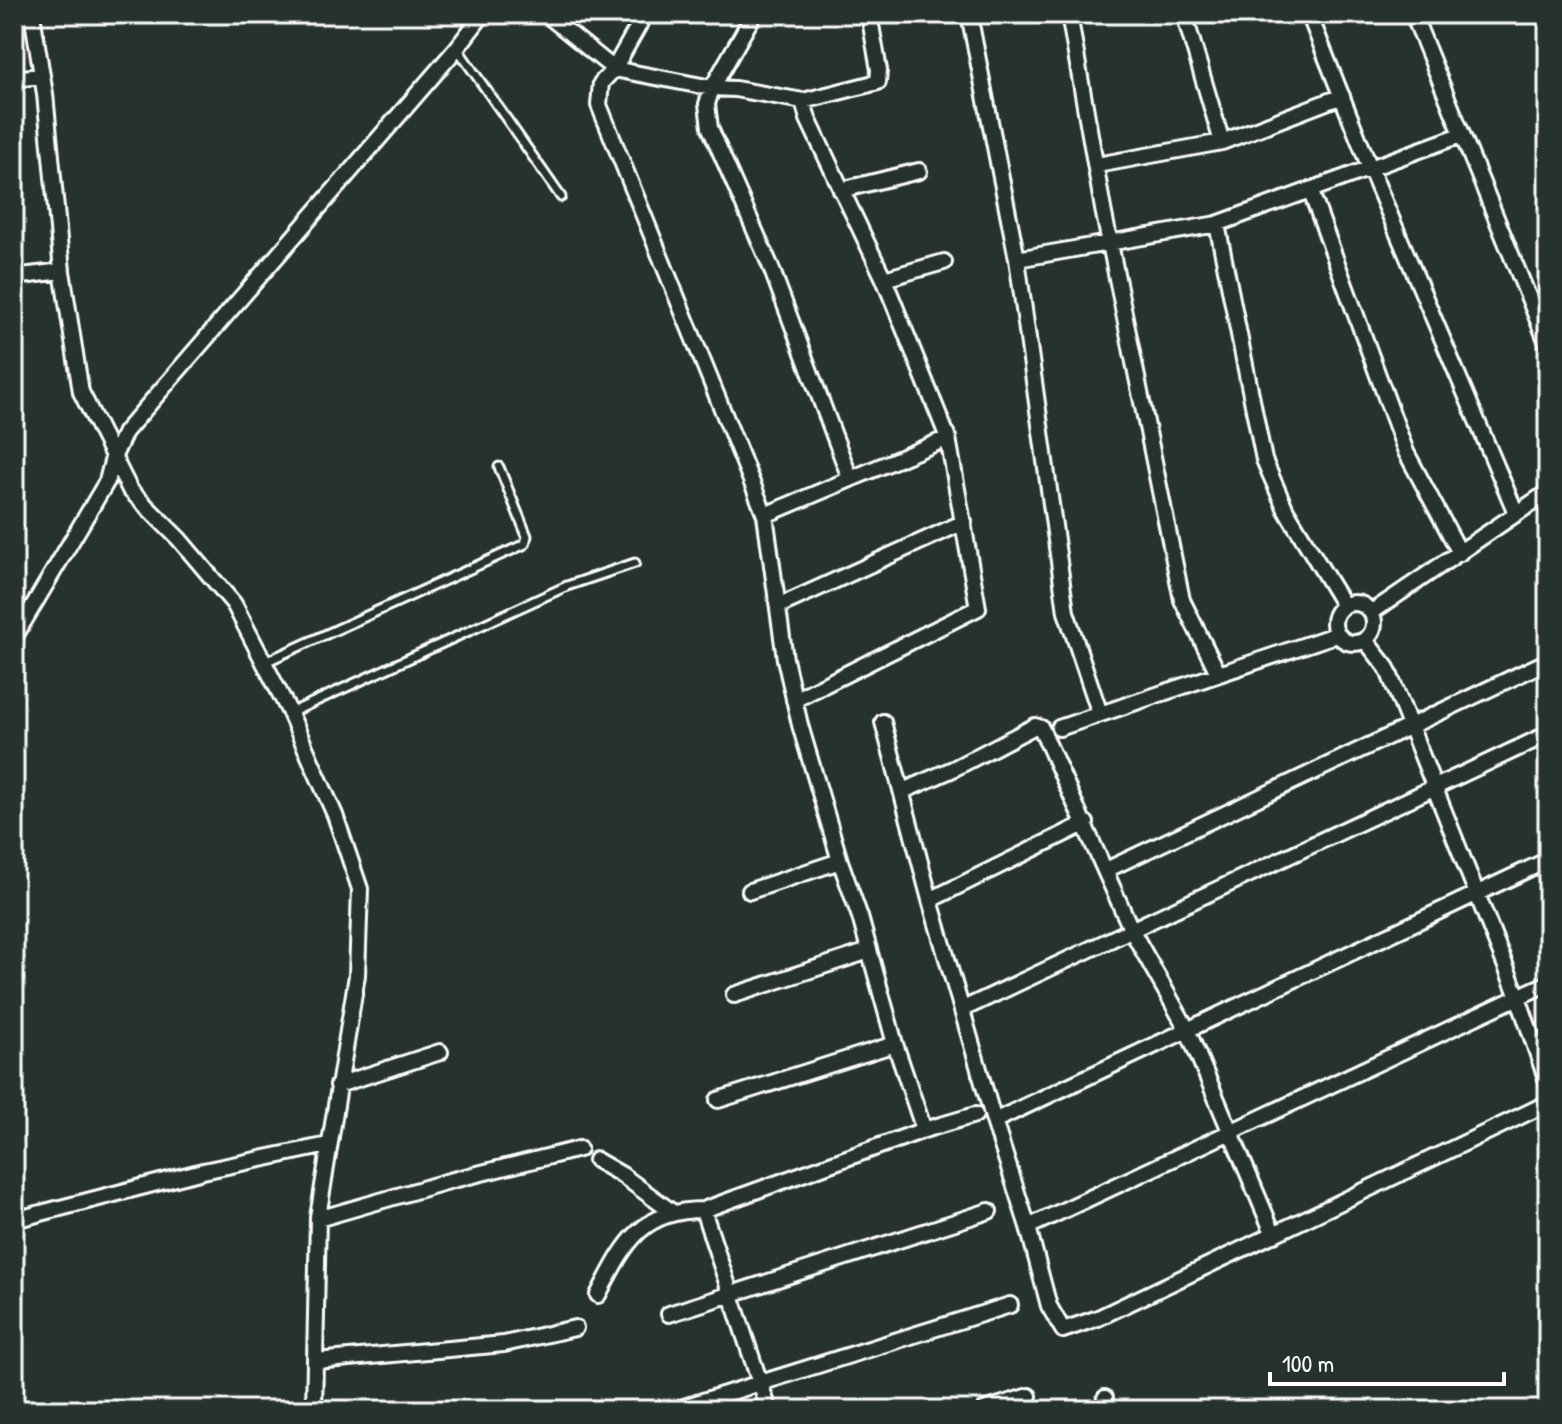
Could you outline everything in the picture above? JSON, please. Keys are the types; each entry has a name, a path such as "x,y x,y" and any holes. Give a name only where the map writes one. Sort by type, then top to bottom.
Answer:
{"street":[{"path":"32,14 45,94 62,271 81,392 130,490 179,539 234,604 290,713 335,815 360,889 357,975 318,1219 314,1410"},
{"path":"14,638 107,481 125,432 483,14"},
{"path":"546,14 614,69 803,101 878,82 879,70 869,14"},
{"path":"645,14 614,69 601,83 599,105 765,515 785,659 794,700 895,1044 924,1130"},
{"path":"754,14 712,88 707,104 710,128 770,265 850,478"},
{"path":"969,14 1017,259 1066,612 1100,714"},
{"path":"1069,14 1182,600 1218,673"},
{"path":"1184,14 1222,142"},
{"path":"1309,14 1370,168 1516,513"},
{"path":"1413,14 1548,345"},
{"path":"14,79 40,76"},
{"path":"1097,165 1222,142 1342,96"},
{"path":"794,700 978,608 948,438 884,279 808,119 803,101"},
{"path":"1017,259 1217,224 1461,135"},
{"path":"841,190 919,171"},
{"path":"1311,192 1406,452 1460,553"},
{"path":"1217,224 1264,460 1286,510 1344,606"},
{"path":"884,279 944,262"},
{"path":"14,277 62,271"},
{"path":"765,515 948,438"},
{"path":"1372,612 1548,492"},
{"path":"779,606 964,522"},
{"path":"1359,603 1372,612 1374,627 1365,640 1350,643 1338,634 1335,618 1344,606 1359,603"},
{"path":"1059,728 1338,634"},
{"path":"1365,640 1387,668 1518,997 1548,1084"},
{"path":"1106,870 1548,661"},
{"path":"883,722 930,900 1049,1306 1057,1323 1066,1330 1274,1235 1548,1103"},
{"path":"903,791 1035,726 1041,728 1132,931 1187,1029 1274,1235"},
{"path":"963,1009 1548,734"},
{"path":"930,900 1086,823"},
{"path":"994,1121 1548,860"},
{"path":"750,891 840,861"},
{"path":"734,995 869,951"},
{"path":"1028,1227 1548,983"},
{"path":"718,1100 895,1044"},
{"path":"338,1085 440,1052"},
{"path":"598,1295 628,1244 643,1227 672,1212 703,1210 924,1130 975,1115"},
{"path":"14,1220 203,1171 328,1145"},
{"path":"318,1219 449,1181 579,1149"},
{"path":"596,1160 672,1212"},
{"path":"703,1210 769,1410"},
{"path":"669,1314 989,1211"},
{"path":"674,1410 1010,1305"},
{"path":"316,1361 504,1344 575,1328"},
{"path":"984,1410 1029,1396"}],"lane":[{"path":"457,48 561,197"},
{"path":"265,662 525,544 527,536 499,467"},
{"path":"290,713 567,586 635,563"}]}
